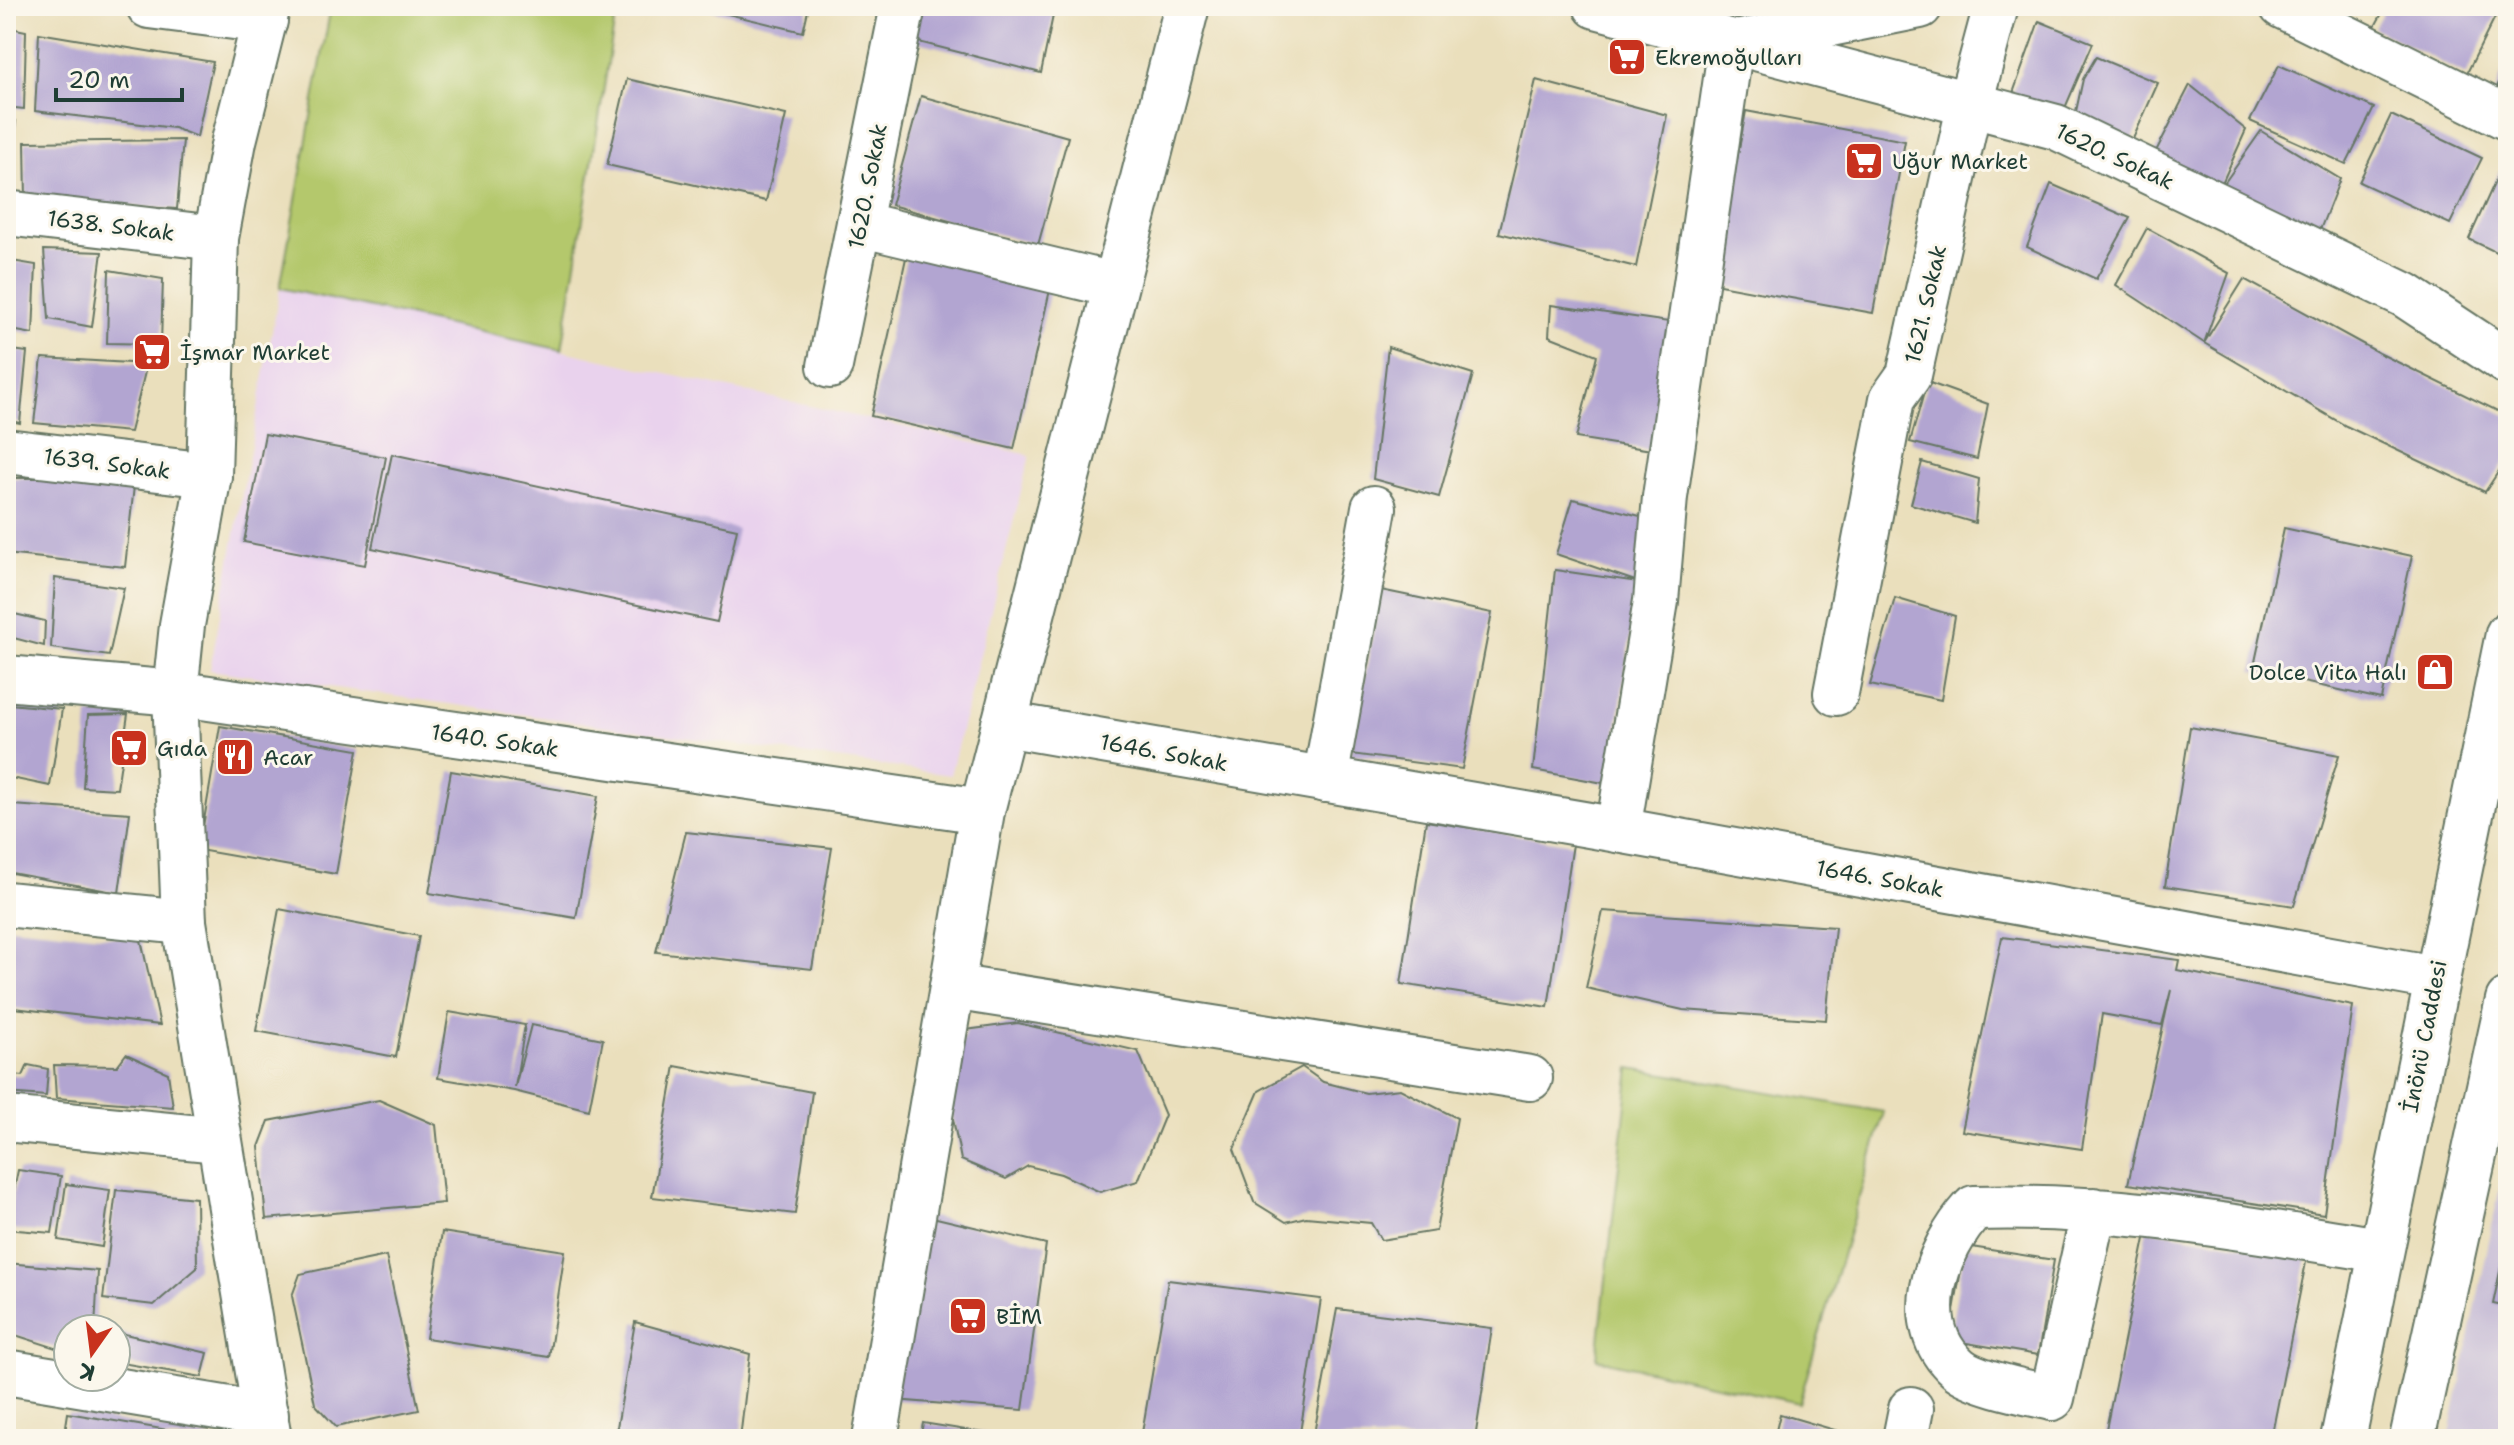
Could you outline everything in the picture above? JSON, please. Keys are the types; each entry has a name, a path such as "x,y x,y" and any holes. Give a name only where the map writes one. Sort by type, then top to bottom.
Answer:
{"street":[{"path":"6,1372 268,1427 184,922 175,693 182,625 209,475 216,238 234,141 266,14 149,6"},
{"name":"1620. Sokak","path":"830,366 903,6"},
{"path":"875,1439 982,811 1187,6"},
{"name":"1620. Sokak","path":"1596,6 1969,107 2056,127 2405,295 2508,363"},
{"path":"1618,830 1656,601 1665,497 1731,44 1920,6"},
{"name":"1621. Sokak","path":"1836,693 1892,399 1909,375 1969,107 1996,6"},
{"path":"2282,6 2508,118"},
{"name":"1638. Sokak","path":"6,213 216,238"},
{"path":"859,224 1114,285"},
{"name":"1639. Sokak","path":"6,451 209,475"},
{"path":"1325,780 1374,508"},
{"name":"İnönü Caddesi","path":"2343,1439 2435,978 2508,634"},
{"name":"1640. Sokak","path":"6,678 175,693 982,811"},
{"name":"1646. Sokak","path":"1004,724 1618,830 2435,978"},
{"path":"6,904 184,922"},
{"path":"952,987 1530,1078"},
{"path":"2412,1439 2507,1010"},
{"path":"6,1119 219,1140"},
{"path":"2094,1210 2052,1398 2014,1390 1959,1369 1937,1339 1928,1318 1942,1255 1951,1233 1974,1208 2059,1207 2094,1210 2195,1221 2381,1250"}],"shaded area":[{"path":"280,288 1030,455 950,775 210,670"},
{"path":"2508,1147 2508,1439 2449,1439"}],"green space":[{"path":"331,6 617,6 562,350 280,288"},
{"path":"1630,1068 1884,1112 1799,1403 1597,1359"}],"building":[{"path":"694,6 809,6 803,32"},
{"path":"914,6 1055,6 1041,73 903,38"},
{"path":"2386,6 2492,6 2499,9 2466,75 2374,28"},
{"path":"2039,21 2093,43 2062,115 2012,96"},
{"path":"6,27 26,31 24,109 6,107"},
{"path":"39,33 213,62 197,137 174,128 35,111"},
{"path":"2096,57 2158,83 2132,141 2075,116 2083,79"},
{"path":"2508,57 2508,104 2493,99"},
{"path":"2279,65 2374,108 2346,164 2250,121"},
{"path":"627,79 786,115 766,201 607,165"},
{"path":"1536,80 1667,115 1636,267 1499,233"},
{"path":"2190,85 2246,130 2218,192 2153,157"},
{"path":"921,96 1068,137 1038,245 891,205"},
{"path":"1746,111 1905,141 1873,313 1714,284"},
{"path":"2391,115 2482,158 2450,224 2359,182"},
{"path":"6,119 16,121 8,173 6,173"},
{"path":"2261,131 2340,179 2318,235 2218,192"},
{"path":"183,140 177,209 26,200 25,142"},
{"path":"2503,164 2508,167 2508,258 2469,239"},
{"path":"2051,184 2130,218 2096,279 2027,247"},
{"path":"2147,228 2229,273 2204,343 2116,285"},
{"path":"908,249 1052,281 1014,449 871,416"},
{"path":"44,250 102,252 92,327 49,319"},
{"path":"6,260 36,265 33,334 6,329"},
{"path":"109,270 163,279 161,344 107,343"},
{"path":"2244,279 2379,353 2508,416 2508,457 2485,492 2346,426 2204,343"},
{"path":"1551,305 1683,324 1658,451 1576,438 1597,355 1549,336"},
{"path":"1388,347 1473,374 1439,497 1373,479"},
{"path":"6,349 27,352 20,423 6,420"},
{"path":"42,358 147,364 130,432 34,423"},
{"path":"1927,382 1988,404 1977,459 1910,442"},
{"path":"265,434 386,457 365,565 244,542"},
{"path":"392,454 737,529 717,622 372,548"},
{"path":"1922,462 1979,479 1975,523 1911,504"},
{"path":"8,478 66,478 134,486 125,567 6,554"},
{"path":"1573,499 1644,517 1638,582 1556,554"},
{"path":"2284,528 2412,556 2381,699 2253,671"},
{"path":"1555,570 1638,582 1609,784 1533,770"},
{"path":"55,578 124,588 109,656 51,648"},
{"path":"1381,590 1492,613 1462,769 1351,754"},
{"path":"1895,598 1955,616 1941,700 1870,685"},
{"path":"6,612 45,621 44,646 6,636"},
{"path":"9,704 62,709 50,786 6,777"},
{"path":"128,714 117,789 83,787 88,715"},
{"path":"220,726 358,750 336,874 199,850"},
{"path":"2190,727 2339,755 2294,906 2165,886"},
{"path":"451,771 598,796 576,918 429,893"},
{"path":"12,805 130,813 119,893 6,872"},
{"path":"1426,821 1573,844 1548,1007 1401,984"},
{"path":"686,832 832,848 812,969 656,952"},
{"path":"279,909 419,936 396,1057 256,1031"},
{"path":"1603,911 1835,927 1826,1020 1683,1010 1586,988"},
{"path":"11,927 141,940 160,1025 6,1007"},
{"path":"2002,937 2179,960 2177,970 2353,1006 2324,1214 2128,1184 2171,990 2162,1025 2102,1014 2082,1149 1962,1131"},
{"path":"449,1012 525,1025 515,1087 531,1025 603,1039 589,1110 514,1091 438,1078"},
{"path":"1018,1023 1138,1051 1165,1115 1138,1181 1100,1192 1061,1174 1028,1166 1006,1179 961,1160 947,1088 966,1030"},
{"path":"126,1054 168,1073 173,1107 56,1098 54,1065 117,1066"},
{"path":"28,1065 48,1069 46,1096 6,1093 6,1074 23,1076"},
{"path":"675,1066 812,1092 795,1214 652,1197"},
{"path":"1302,1067 1323,1082 1366,1093 1400,1089 1457,1118 1436,1231 1381,1240 1371,1223 1306,1217 1286,1222 1254,1202 1234,1149 1259,1091"},
{"path":"379,1100 436,1125 444,1203 266,1219 259,1147 269,1121"},
{"path":"6,1163 11,1164 8,1185 6,1185"},
{"path":"18,1170 61,1176 52,1233 6,1229"},
{"path":"66,1184 110,1190 102,1247 58,1240"},
{"path":"116,1190 196,1198 197,1268 154,1305 103,1299"},
{"path":"928,1216 1046,1244 1023,1410 894,1400"},
{"path":"2147,1229 2307,1257 2271,1439 2104,1439"},
{"path":"442,1232 565,1251 549,1357 426,1338"},
{"path":"2508,1239 2508,1307 2493,1304"},
{"path":"1965,1246 2054,1260 2038,1355 1949,1340"},
{"path":"386,1256 419,1410 336,1427 315,1404 292,1296 300,1274"},
{"path":"6,1263 98,1271 96,1313 52,1313 52,1347 9,1333"},
{"path":"1168,1280 1321,1299 1299,1439 1195,1439 1142,1433"},
{"path":"1337,1309 1492,1328 1475,1439 1313,1439"},
{"path":"635,1322 750,1354 740,1439 615,1439"},
{"path":"132,1336 208,1353 202,1377 132,1365"},
{"path":"68,1413 209,1437 209,1439 64,1439"},
{"path":"1780,1414 1862,1438 1862,1439 1774,1439"},
{"path":"923,1423 1009,1437 1009,1439 920,1439"}],"place":[{"name":"Ekremoğulları","path":"1627,57"},
{"name":"Uğur Market","path":"1864,161"},
{"name":"İşmar Market","path":"152,352"},
{"name":"Dolce Vita Halı","path":"2435,672"},
{"name":"Gıda","path":"129,748"},
{"name":"Acar","path":"235,757"},
{"name":"BİM","path":"968,1316"}]}
